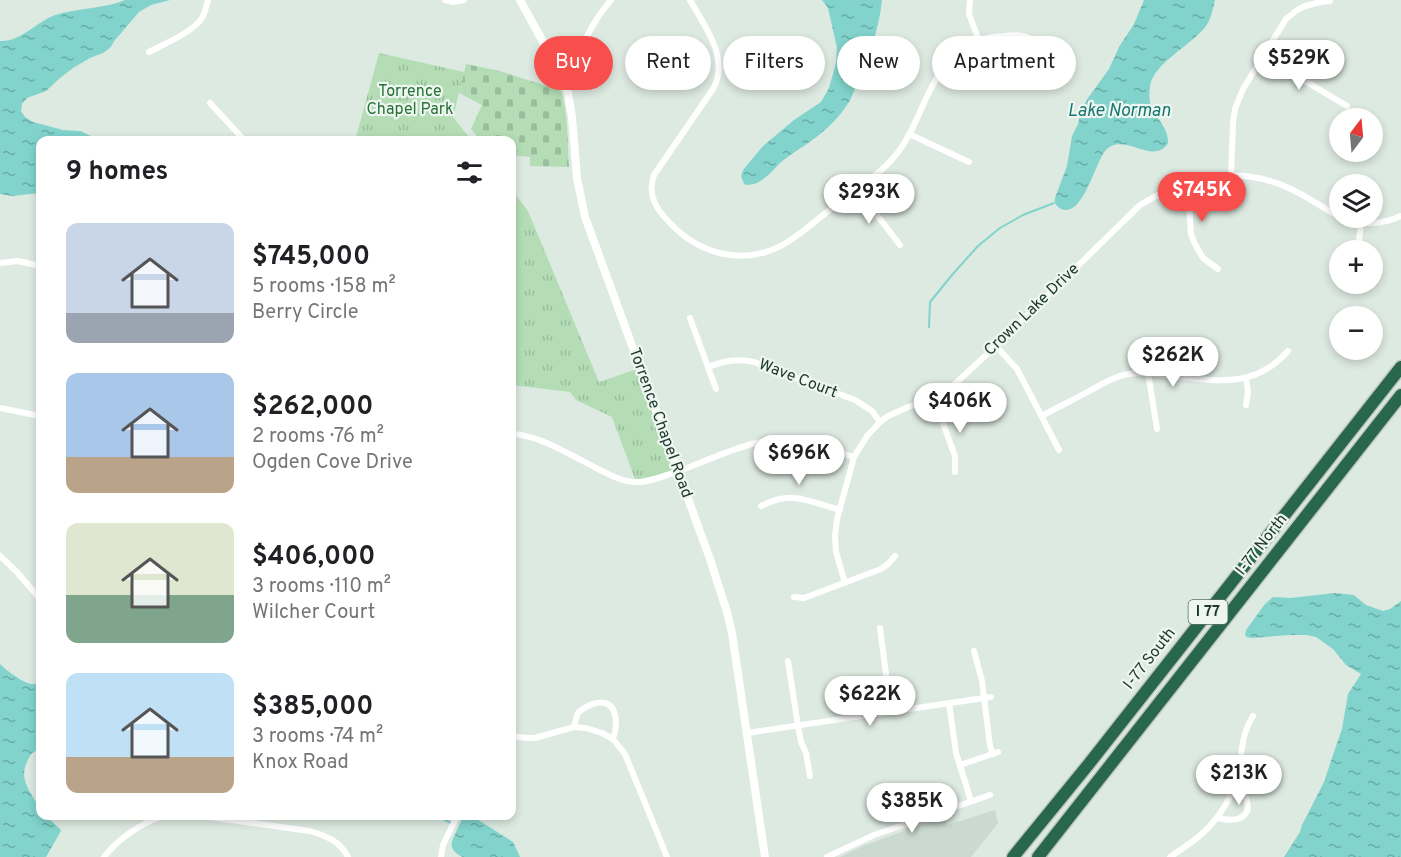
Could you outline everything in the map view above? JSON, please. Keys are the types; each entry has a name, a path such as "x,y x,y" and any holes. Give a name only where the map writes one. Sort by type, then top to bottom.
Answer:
{"highway":[{"name":"I-77 South","path":"1013,857 1401,367"},
{"name":"I-77 North","path":"1038,857 1401,395"}],"street":[{"path":"149,52 186,32 199,22 208,0"},
{"path":"445,0 458,2 464,0"},
{"name":"Torrence Chapel Road","path":"520,0 540,36"},
{"path":"587,36 611,0"},
{"path":"690,0 717,50 719,68 716,83 654,175 651,189 652,198 662,216 683,236 710,251 728,255 749,255 786,243 881,170 894,157 909,134 932,87"},
{"path":"970,0 969,14 977,36"},
{"path":"1232,176 1233,123 1235,109 1243,89 1286,19 1297,10 1314,3 1330,1"},
{"path":"1263,56 1347,106"},
{"name":"Torrence Chapel Road","path":"567,90 572,117 580,199 585,217 727,612 765,857"},
{"path":"210,103 241,136"},
{"path":"909,134 969,162"},
{"name":"Crown Lake Drive","path":"845,583 835,544 837,519 854,457 867,436 880,422 900,410 934,399 946,392 1140,205 1184,183 1204,178 1232,176 1256,178 1280,185 1329,210"},
{"path":"1184,183 1194,242 1203,258 1218,269"},
{"path":"856,189 900,245"},
{"name":"Crown Lake Drive","path":"1383,221 1401,216"},
{"path":"0,263 18,261 36,266"},
{"path":"690,318 716,389"},
{"path":"1143,341 1157,429"},
{"path":"996,346 1017,369 1059,450"},
{"path":"1042,416 1118,376 1148,373 1229,380 1246,378 1268,369 1288,351"},
{"name":"Wave Court","path":"708,367 734,360 754,362 855,400 872,411 880,422"},
{"path":"1246,378 1248,392 1246,405"},
{"path":"934,399 955,456 956,472"},
{"path":"0,408 36,415"},
{"path":"516,434 537,439 626,481 641,482 770,440 814,444 854,457"},
{"path":"761,506 775,500 792,497 840,510"},
{"path":"0,556 36,594"},
{"path":"794,597 804,598 881,569 895,556"},
{"path":"880,628 891,712"},
{"path":"960,765 995,753 990,746 988,698 974,651"},
{"path":"788,661 798,726 810,776"},
{"path":"747,733 988,698"},
{"path":"574,727 579,712 587,706 599,703 609,704 614,709 616,720 613,739"},
{"path":"949,703 953,741 971,801"},
{"path":"1170,857 1199,838 1218,818 1238,778 1243,735 1253,716"},
{"path":"516,737 535,738 574,727 586,728 613,739 626,754 667,857"},
{"path":"1218,818 1229,820 1246,813 1248,809 1245,794 1234,789"},
{"path":"827,857 874,835 990,795"},
{"path":"104,857 123,838 154,820"},
{"path":"231,820 325,835 335,841 348,857"},
{"path":"441,857 443,845 455,820"}],"shaded area":[{"path":"995,810 998,823 971,857 840,857 944,816 947,825"}],"green space":[{"name":"Torrence Chapel Park","path":"379,53 464,72 453,117 468,136 356,136"},
{"path":"466,64 500,71 534,82 534,90 561,90 566,117 569,167 530,166 530,157 516,155 516,136 477,136 471,129 482,105 459,93"},
{"path":"516,195 528,211 599,382 640,368 678,471 636,482 612,417 576,400 570,392 516,385"}],"water":[{"path":"125,0 170,0 151,5 139,12 110,48 73,68 46,91 27,98 22,104 21,111 33,122 63,130 80,131 91,136 36,136 36,193 12,196 0,194 0,41 22,35 55,15"},
{"path":"822,0 882,0 875,36 837,36 837,48 828,8"},
{"name":"Lake Norman","path":"1144,0 1215,0 1206,26 1165,62 1152,79 1149,92 1150,104 1162,124 1168,143 1162,149 1154,151 1120,144 1112,146 1101,157 1082,198 1069,210 1061,209 1056,204 1055,198 1067,166 1072,136 1081,111 1109,69 1119,47 1134,24"},
{"path":"837,48 837,90 855,90 841,113 814,139 781,162 759,182 744,184 741,176 743,170 763,146 794,120 821,102 829,88 836,63"},
{"path":"1335,593 1354,595 1366,605 1383,611 1401,601 1401,857 1284,857 1300,832 1324,782 1342,729 1348,694 1361,674 1346,665 1333,649 1316,637 1290,635 1251,638 1245,635 1246,630 1265,604 1273,597 1291,598"},
{"path":"0,664 27,683 36,683 36,751 29,757 24,770 24,778 36,803 36,820 50,820 61,831 46,857 0,857"},
{"path":"462,820 478,820 513,842 520,857 462,857 452,848"}],"waterway":[{"path":"929,327 930,302 978,246 1000,228 1023,215 1054,203"},
{"path":"445,820 453,824"}]}
